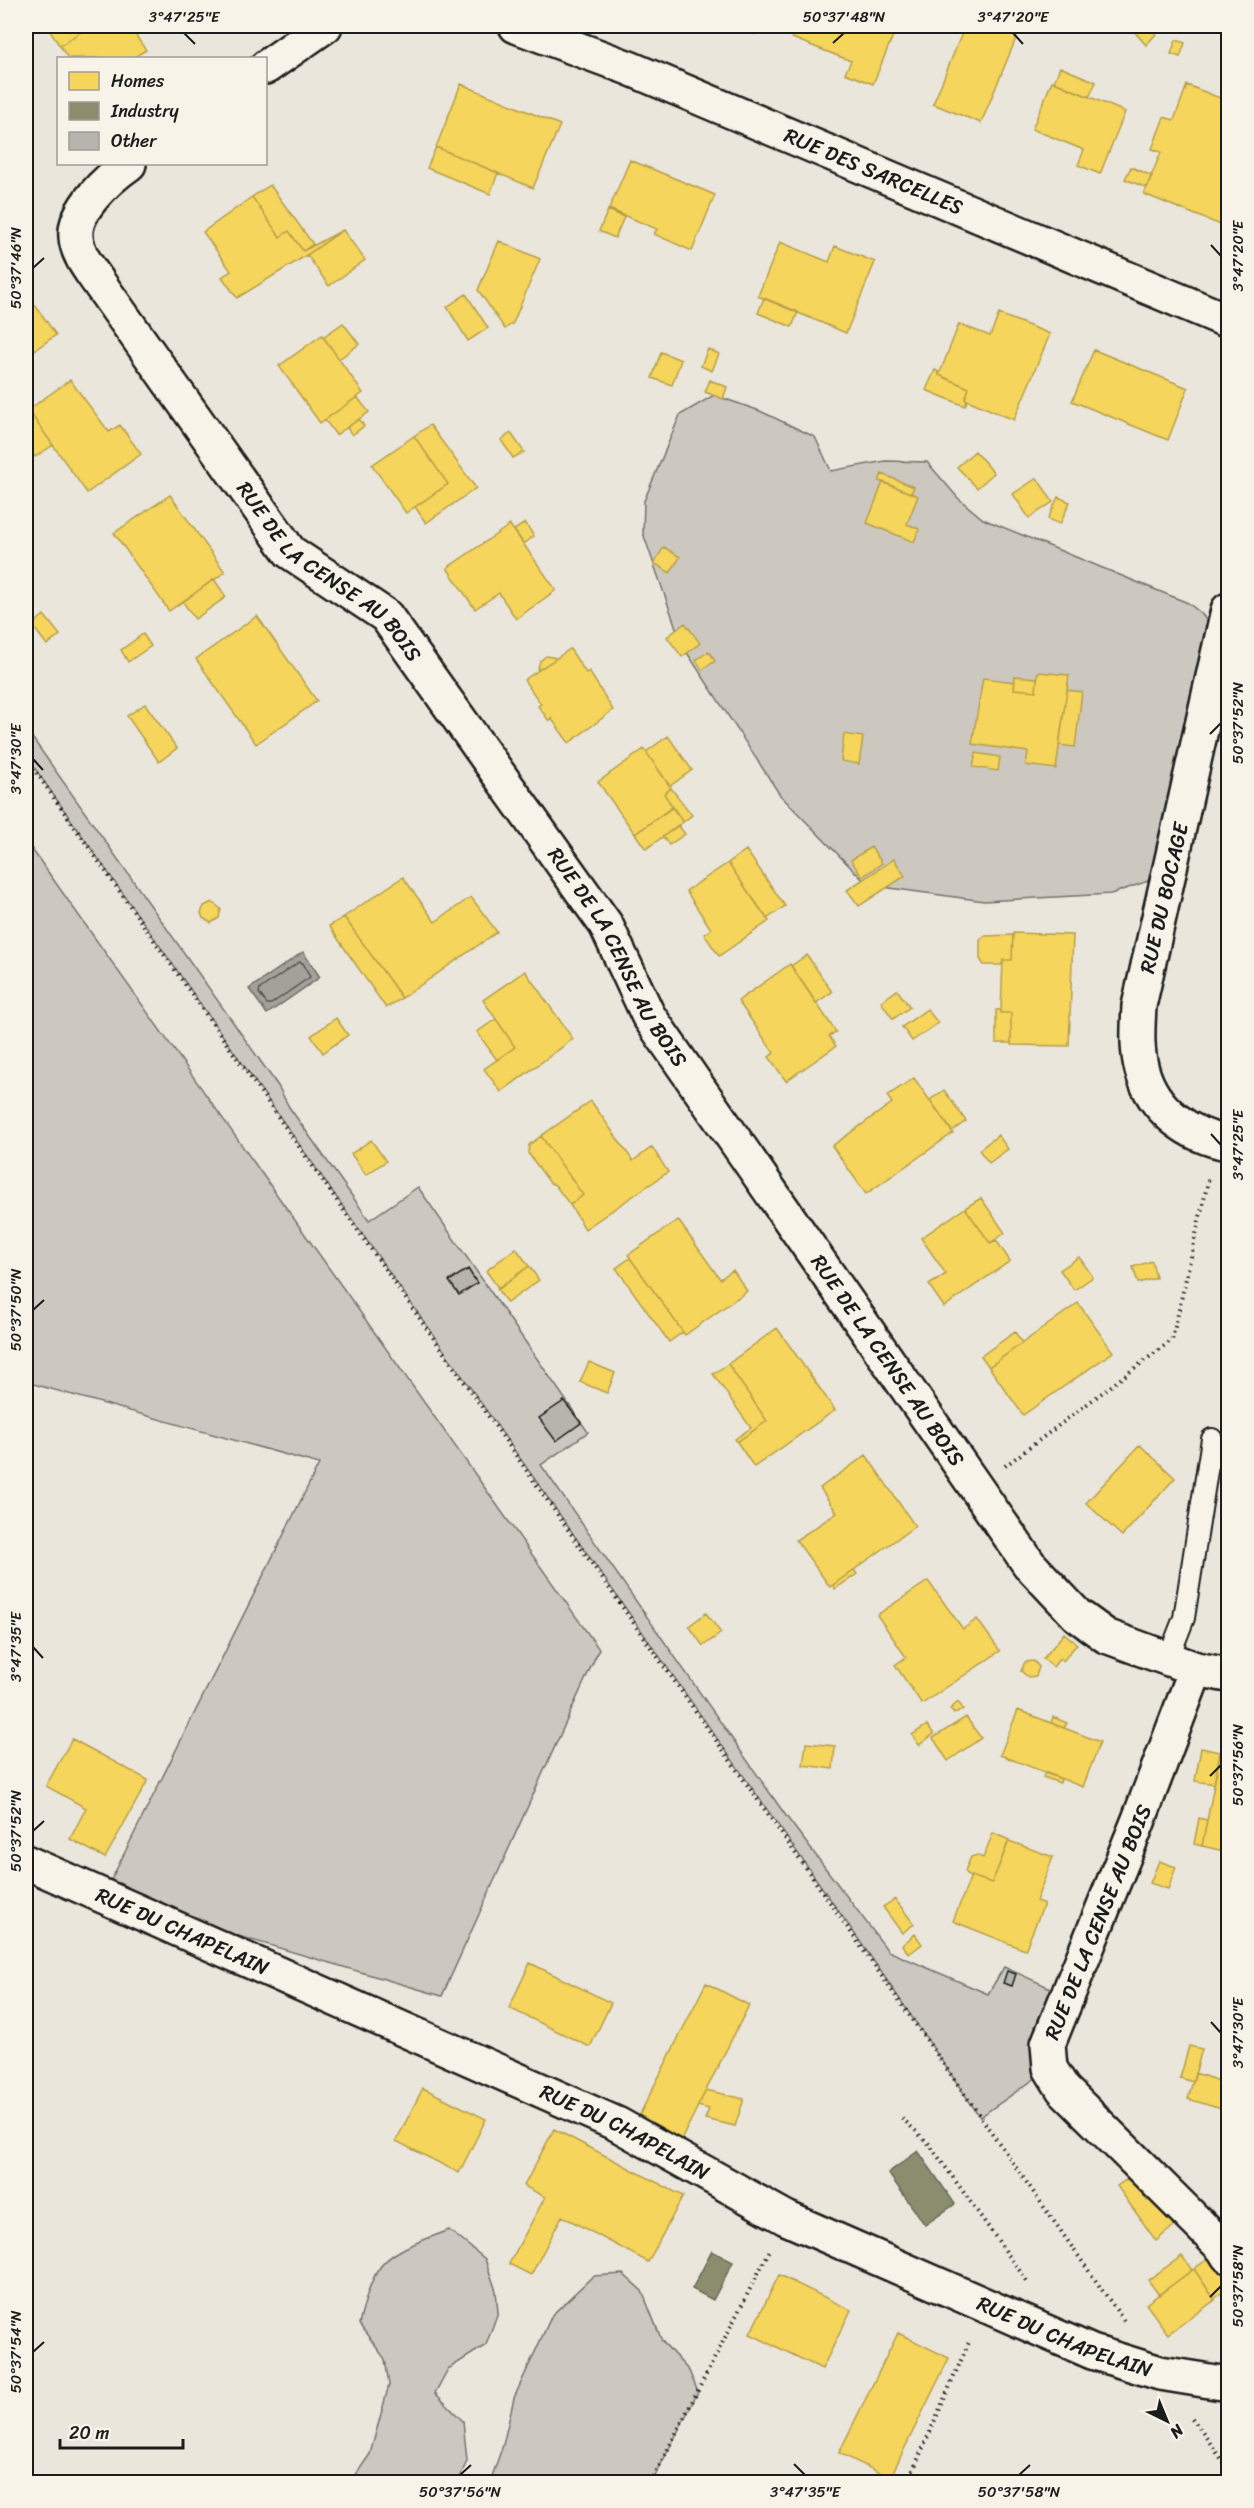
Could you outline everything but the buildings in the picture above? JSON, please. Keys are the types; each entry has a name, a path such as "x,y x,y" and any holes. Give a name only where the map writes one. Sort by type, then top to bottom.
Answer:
{"street":[{"path":"267,67 325,26"},
{"name":"RUE DES SARCELLES","path":"516,26 640,73 1228,321"},
{"name":"RUE DE LA CENSE AU BOIS","path":"128,165 107,181 82,211 76,236 83,258 99,284 290,552 386,616 606,925 648,1015 1029,1564 1077,1614 1106,1636 1182,1664 1228,1675"},
{"name":"RUE DU BOCAGE","path":"1223,1142 1196,1134 1172,1118 1154,1096 1142,1070 1138,1035 1140,1006 1228,610"},
{"name":"RUE DE LA CENSE AU BOIS","path":"1182,1664 1138,1822 1048,2044 1050,2068 1063,2089 1223,2248 1228,2256"},
{"name":"RUE DU CHAPELAIN","path":"26,1862 617,2124 786,2217 1092,2352 1160,2373 1228,2384"}],"lane":[{"path":"1182,1664 1184,1618 1212,1438"}],"path":[{"path":"26,758 1126,2324"},
{"path":"976,1488 1172,1340 1223,1142"},
{"path":"902,2118 929,2144 1029,2285"},
{"path":"651,2482 786,2217"},
{"path":"908,2482 986,2305"},
{"path":"1160,2373 1228,2468"}],"shaded area":[{"path":"714,395 760,411 815,437 831,471 885,461 927,462 958,498 983,519 1188,603 1203,615 1220,647 1154,879 1111,894 984,901 868,885 780,795 682,645 643,533 644,501 680,415"},
{"path":"26,729 278,1086 289,1107 369,1220 418,1187 588,1432 541,1465 786,1816 888,1951 988,1994 1004,1967 1066,1995 1050,2068 980,2117 873,1960 26,756"},
{"path":"26,841 599,1649 442,1996 103,1896 319,1464 26,1382"},
{"path":"449,2230 485,2259 496,2291 498,2312 486,2345 448,2369 435,2393 463,2421 467,2461 458,2482 351,2482 370,2454 389,2385 385,2359 359,2324 372,2283 378,2270 392,2256 410,2245"},
{"path":"623,2274 642,2291 662,2341 689,2371 698,2392 652,2482 490,2482 503,2445 514,2398 552,2315 593,2276"}],"water":[{"path":"303,952 320,977 267,1014 249,989"}]}
